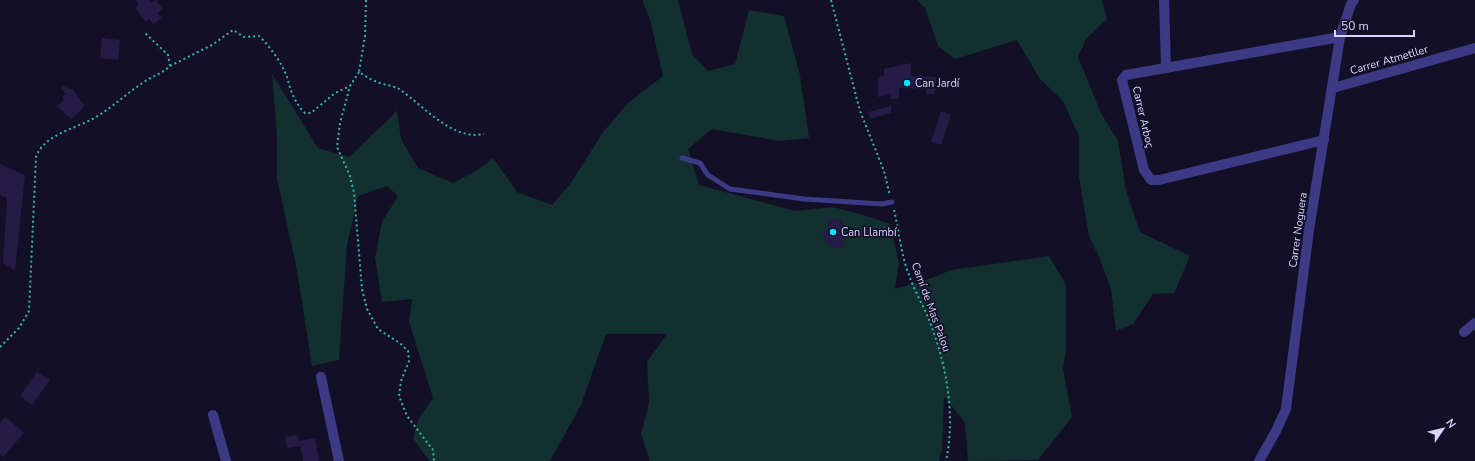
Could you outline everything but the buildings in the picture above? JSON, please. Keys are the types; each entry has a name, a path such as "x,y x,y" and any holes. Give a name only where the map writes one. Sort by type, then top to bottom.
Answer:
{"street":[{"path":"1164,0 1166,68"},
{"name":"Carrer Noguera","path":"1259,461 1276,431 1286,409 1309,230 1340,37 1351,4 1354,0"},
{"name":"Carrer Arboç","path":"1324,140 1159,180 1152,180 1144,170 1122,80 1126,75 1340,37"},
{"name":"Carrer Atmetller","path":"1333,88 1475,48"},
{"path":"1464,332 1475,323"},
{"path":"321,377 339,461"},
{"path":"213,415 226,461"}],"lane":[{"path":"682,158 700,164 708,175 730,189 804,199 882,204 892,202"}],"path":[{"path":"366,0 365,36 359,72 350,86 340,123 337,147 350,176 354,194 362,289 367,309 378,329 401,344 408,351 409,361 401,381 399,396 407,416 433,450 434,461"},
{"name":"Camí de Mas Palou","path":"831,0 860,110 884,171 908,275 928,317 944,363 949,402 949,444 946,461"},
{"path":"0,347 19,328 29,311 36,157 39,147 53,138 97,117 144,82 160,74 170,66 212,45 233,30 244,37 259,36 266,43 281,65 288,85 304,113 311,113 336,93 350,86"},
{"path":"145,33 168,55 170,66"},
{"path":"359,72 375,82 397,88 439,122 463,133 476,136 484,134"}],"green space":[{"path":"642,0 678,0 692,54 708,71 735,64 749,10 784,16 800,75 809,138 779,141 712,129 688,149 699,185 796,211 833,207 890,224 899,263 895,289 929,279 951,270 1049,256 1066,285 1066,348 1063,369 1072,417 1038,460 968,461 965,423 944,396 942,450 939,461 650,461 641,434 649,403 647,362 667,334 606,334 581,405 550,461 429,461 413,438 419,418 433,398 409,322 412,299 382,302 375,258 382,222 398,196 387,186 358,196 347,245 339,360 312,366 296,265 277,179 277,135 272,74 318,148 349,157 397,111 401,139 418,168 453,183 478,170 493,158 517,192 552,205 570,184 604,131 628,103 663,76 650,19"},
{"path":"917,0 1102,0 1107,19 1086,39 1078,57 1101,113 1118,141 1126,191 1140,232 1190,256 1174,293 1153,294 1133,324 1116,331 1111,289 1100,259 1089,236 1079,177 1079,136 1063,101 1040,79 1017,40 955,59 938,46 925,8"}],"place":[{"name":"Can Jardí","path":"907,83"},
{"name":"Can Llambí","path":"833,232"}]}
